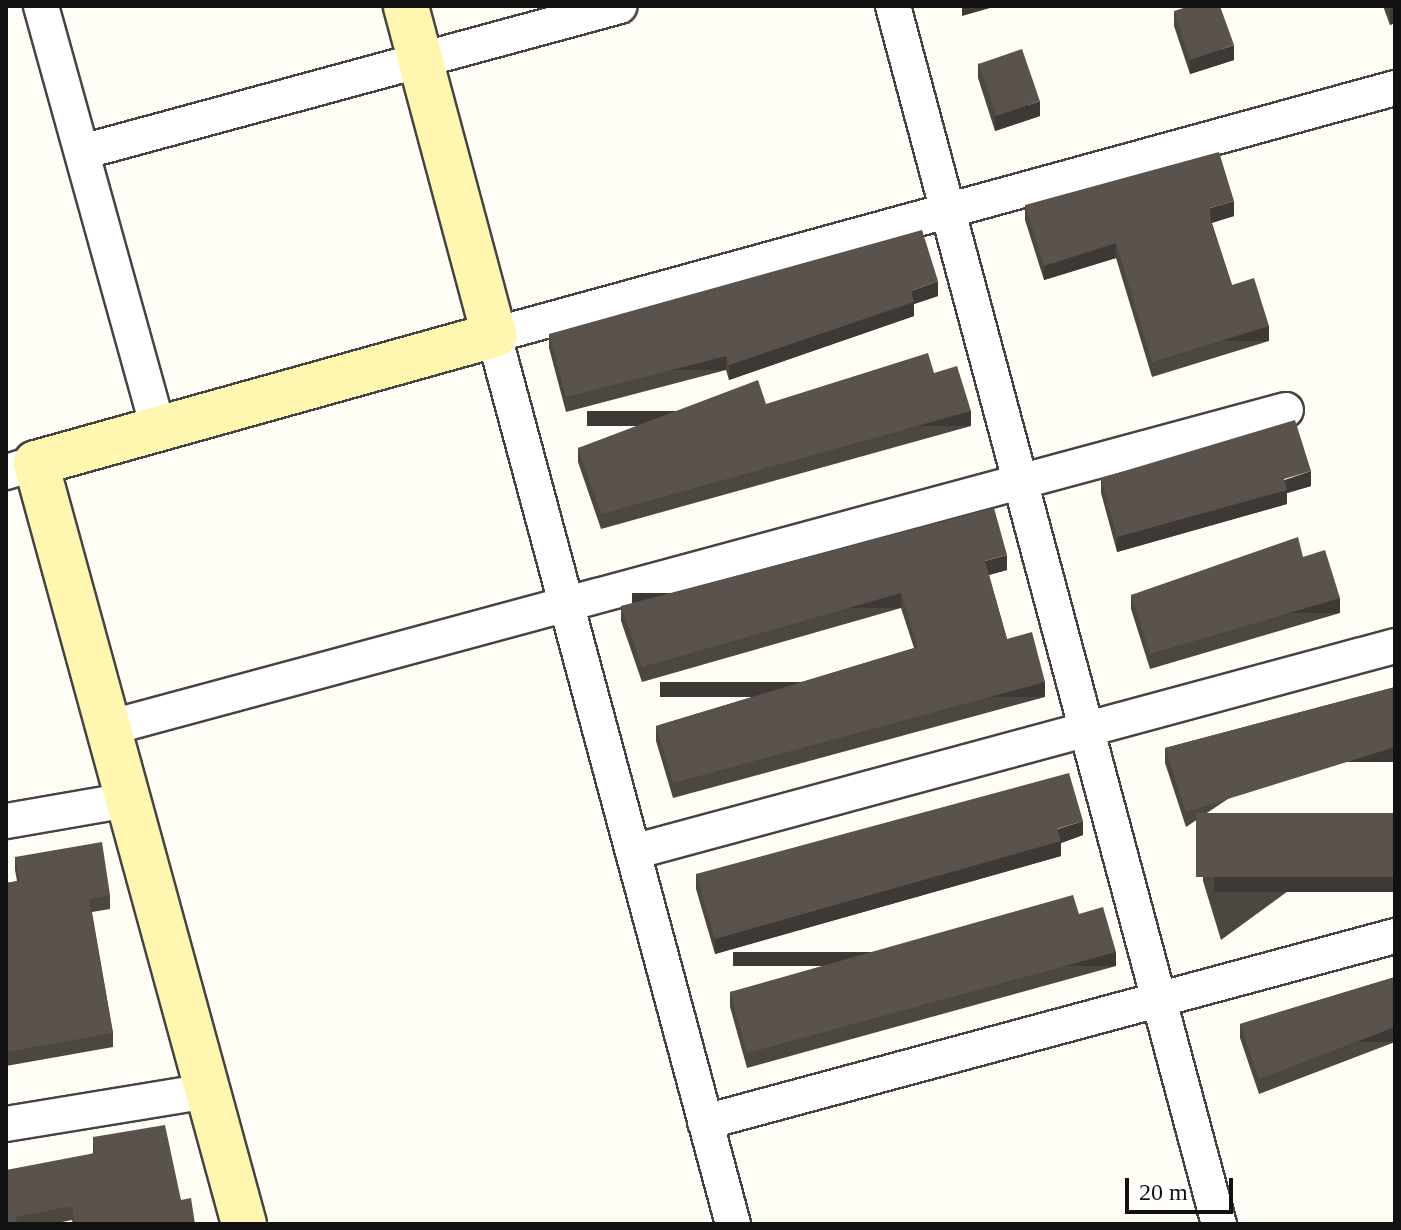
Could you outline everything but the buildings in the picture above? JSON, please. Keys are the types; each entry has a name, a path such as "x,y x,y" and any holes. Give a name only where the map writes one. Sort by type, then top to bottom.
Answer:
{"street":[{"path":"41,6 158,429"},
{"path":"406,6 733,1224"},
{"path":"82,152 620,6"},
{"path":"893,6 1219,1224"},
{"path":"244,1224 108,728 21,467 1395,88"},
{"path":"108,728 1286,410"},
{"path":"633,852 1395,646"},
{"path":"6,821 128,800"},
{"path":"705,1122 1395,936"},
{"path":"6,1124 208,1091"}]}
